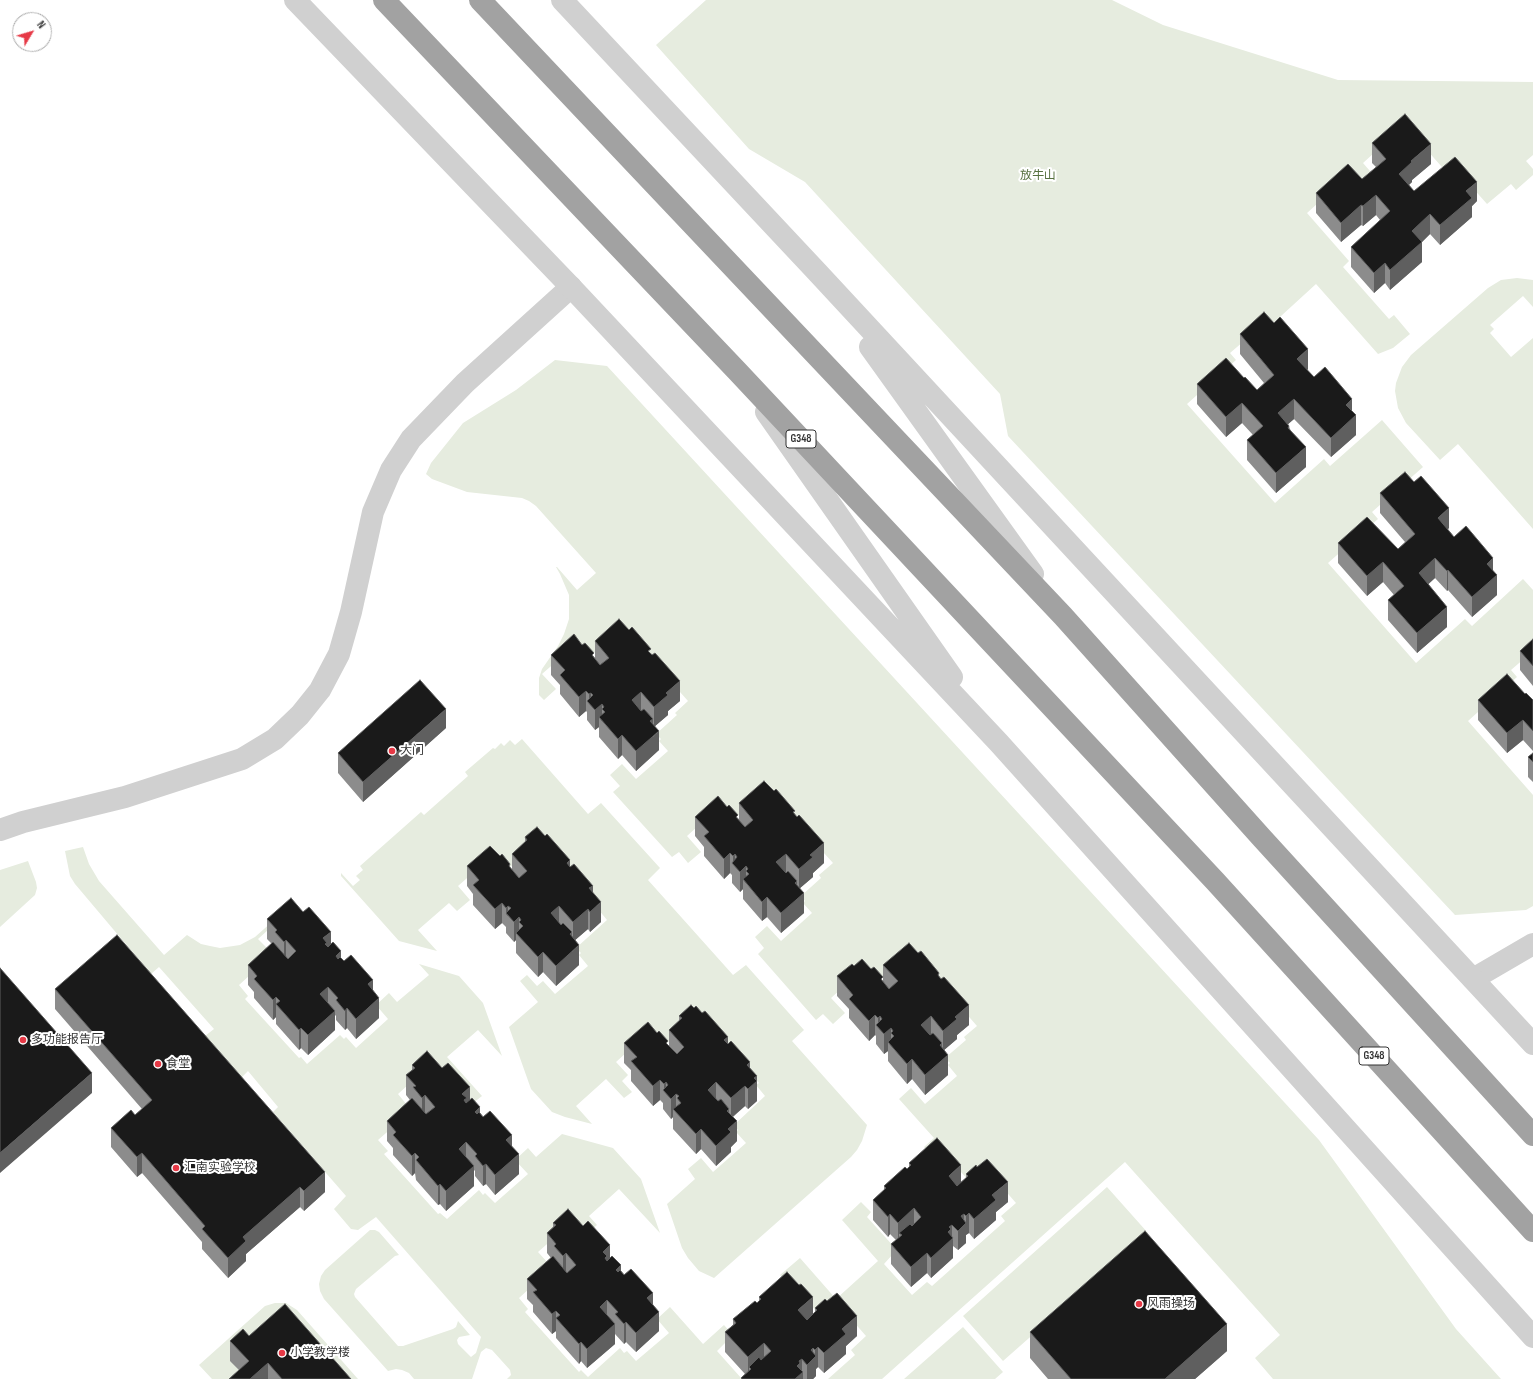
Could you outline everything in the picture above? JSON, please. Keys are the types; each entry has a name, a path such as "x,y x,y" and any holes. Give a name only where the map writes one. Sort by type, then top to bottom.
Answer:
{"highway":[{"name":"G348","path":"384,0 738,372 1215,881 1533,1231"},
{"path":"480,0 1063,616 1261,837 1533,1135"}],"street":[{"path":"295,0 572,287 999,743 1533,1336"},
{"path":"562,0 818,273 1533,1044"},
{"path":"818,273 1063,616"},
{"path":"0,830 23,822 125,797 242,759 275,739 300,715 320,690 339,654 351,612 373,512 391,470 411,439 465,383 572,287"},
{"path":"738,372 999,743"},
{"path":"1473,979 1533,944"}],"green space":[{"name":"放牛山","path":"706,0 1112,0 1163,25 1338,80 1533,82 1533,155 1526,161 1533,169 1533,175 1516,190 1511,184 1487,204 1455,168 1448,174 1405,125 1363,163 1376,178 1362,190 1349,175 1307,213 1349,261 1343,267 1389,319 1394,315 1410,334 1393,348 1378,354 1316,284 1269,327 1265,323 1230,353 1236,360 1187,404 1275,503 1324,459 1330,466 1382,420 1423,467 1372,512 1378,519 1328,563 1416,663 1465,619 1472,626 1523,579 1533,590 1533,651 1511,670 1517,677 1468,721 1533,795 1533,906 1526,910 1455,915 1008,436 1000,394 805,182 749,149 656,45"},
{"path":"1517,278 1533,280 1533,307 1523,296 1490,325 1494,329 1490,333 1511,357 1533,338 1533,529 1458,444 1440,460 1406,423 1398,408 1395,391 1396,383 1402,367 1411,355 1488,288 1501,280"},
{"path":"555,360 607,366 1319,1140 1456,1329 1501,1379 1273,1379 1255,1358 1280,1335 1125,1162 882,1379 828,1379 855,1355 851,1350 866,1336 838,1304 820,1316 802,1294 799,1296 780,1275 800,1258 836,1299 878,1261 842,1220 861,1202 871,1212 867,1217 896,1249 884,1264 912,1295 927,1282 932,1286 1005,1221 1001,1216 1016,1203 988,1171 970,1182 951,1161 931,1155 924,1147 934,1138 899,1099 911,1088 925,1104 957,1076 948,1065 950,1063 945,1058 966,1040 964,1037 977,1026 921,962 909,954 877,982 862,970 831,998 845,1013 833,1024 823,1014 816,1020 758,954 764,948 755,937 767,926 781,941 812,913 803,903 805,901 801,896 821,878 819,875 833,863 777,801 765,792 733,820 718,808 687,836 701,852 688,863 679,852 672,857 613,792 620,786 610,775 622,764 636,779 668,751 659,741 661,739 656,734 677,715 675,713 688,701 632,638 620,630 588,658 574,646 542,674 556,689 544,700 539,695 539,678 542,669 558,646 569,619 569,595 556,567 577,590 596,573 536,506 529,501 522,498 467,492 432,479 426,474 431,463 463,423 516,390"},
{"path":"522,739 588,814 601,803 660,868 648,880 733,975 746,965 804,1030 792,1041 867,1125 862,1141 851,1157 714,1278 699,1271 688,1258 682,1248 667,1204 695,1179 688,1169 701,1158 713,1172 746,1143 736,1132 738,1130 734,1125 765,1096 756,1085 759,1083 705,1022 697,1017 664,1046 648,1033 616,1062 628,1075 622,1081 632,1092 624,1098 606,1079 576,1106 592,1124 552,1112 531,1089 509,1027 538,1002 520,981 527,975 537,986 543,981 555,994 588,966 579,955 581,953 576,948 607,920 598,909 601,906 548,846 539,841 507,870 491,857 458,886 470,900 457,911 449,903 418,930 437,951 399,941 341,876 341,873 353,886 360,880 356,876 363,870 360,866 421,812 424,815 468,776 465,772 501,743 504,746 510,740 515,745"},
{"path":"83,847 89,864 99,881 164,955 187,935 201,944 220,948 240,945 255,937 273,921 287,913 258,939 268,949 270,957 239,985 248,996 245,999 299,1058 301,1057 307,1064 340,1035 344,1039 346,1037 356,1048 388,1019 376,1005 389,993 397,1002 429,975 419,964 459,976 483,1003 502,1056 478,1030 447,1057 482,1096 473,1103 448,1074 430,1065 398,1094 407,1105 410,1112 378,1140 388,1151 384,1154 438,1214 440,1213 447,1219 479,1190 483,1195 485,1193 495,1203 528,1174 515,1160 528,1148 536,1157 562,1134 613,1148 641,1179 660,1233 619,1189 589,1216 597,1225 583,1237 571,1223 538,1252 548,1263 550,1270 519,1298 528,1309 525,1312 579,1372 581,1370 588,1377 620,1348 624,1353 627,1351 636,1361 669,1333 657,1319 670,1307 703,1344 724,1325 731,1333 725,1339 727,1341 717,1351 742,1379 507,1379 511,1375 510,1370 492,1350 486,1348 481,1352 472,1379 414,1379 409,1373 402,1370 396,1369 388,1371 324,1299 320,1291 319,1284 321,1276 325,1270 370,1230 379,1232 399,1255 395,1256 356,1289 354,1294 398,1346 403,1346 453,1329 456,1327 458,1321 470,1335 459,1337 457,1340 458,1344 471,1357 476,1353 481,1337 376,1217 358,1230 351,1229 334,1209 346,1196 273,1112 278,1107 248,1071 241,1078 205,1036 214,1029 159,967 151,974 75,884 70,876 65,851"},
{"path":"28,861 36,882 37,888 35,895 0,927 0,870"},
{"path":"1107,1187 1148,1233 1003,1361 963,1316"},
{"path":"275,1303 286,1303 297,1310 358,1379 212,1379 199,1365 265,1306"},
{"path":"963,1327 1003,1372 995,1379 904,1379"}],"building":[{"path":"1405,114 1431,144 1411,161 1412,162 1399,174 1414,191 1455,157 1477,182 1466,191 1472,198 1440,225 1430,214 1412,231 1422,242 1390,270 1385,263 1374,273 1351,247 1390,211 1376,195 1363,206 1361,205 1341,223 1316,193 1348,164 1362,179 1386,159 1372,143"},
{"path":"1264,312 1274,323 1280,317 1308,349 1297,359 1314,377 1325,367 1352,399 1346,405 1356,415 1331,438 1294,399 1278,413 1289,426 1288,428 1306,447 1276,473 1247,440 1263,426 1242,403 1226,417 1197,384 1226,358 1257,390 1274,375 1240,334"},
{"path":"1405,472 1414,482 1421,476 1449,508 1438,518 1454,537 1466,526 1493,558 1487,564 1497,575 1472,597 1435,558 1419,573 1447,607 1417,633 1388,600 1404,586 1383,562 1367,576 1338,543 1367,517 1398,549 1415,534 1380,493"},
{"path":"619,619 629,630 632,627 651,649 648,651 652,655 655,653 680,681 666,693 668,695 654,707 641,692 632,700 641,711 644,709 653,719 650,721 659,731 636,751 622,735 618,739 599,717 605,712 602,709 604,707 602,704 595,710 587,701 593,695 591,693 589,694 586,691 579,697 560,675 565,670 551,655 574,634 582,645 585,643 594,653 592,655 600,665 609,658 595,641"},
{"path":"1533,639 1533,666 1520,651"},
{"path":"1507,674 1525,694 1526,693 1533,700 1533,731 1523,720 1507,733 1478,700"},
{"path":"420,680 446,709 363,782 338,753"},
{"path":"1533,753 1533,762 1528,757"},
{"path":"764,781 774,791 776,789 795,811 793,812 797,817 799,815 824,843 810,855 813,857 799,869 786,854 776,862 786,873 788,871 797,881 795,883 804,893 781,913 767,897 762,902 743,879 749,874 746,871 748,869 746,866 740,872 732,863 737,857 735,854 733,856 730,853 724,859 704,836 709,832 695,817 718,796 727,807 729,805 738,815 736,817 745,827 753,820 739,803"},
{"path":"537,827 545,836 547,834 570,860 567,863 570,867 574,864 593,886 589,888 601,902 590,912 588,909 573,922 559,906 551,913 561,925 563,923 572,932 570,934 579,945 556,966 543,952 538,957 516,933 523,926 519,922 521,920 519,917 514,922 506,913 511,908 508,906 506,908 502,903 495,909 473,885 479,880 467,866 490,846 500,856 502,854 510,864 509,866 519,878 527,871 512,854 527,840 525,837"},
{"path":"291,898 303,912 309,907 331,932 323,938 327,943 325,944 328,947 333,942 341,951 336,956 338,959 340,957 344,961 351,955 373,980 368,984 379,998 356,1019 347,1008 345,1011 336,1000 338,998 328,987 320,994 335,1011 308,1035 301,1028 299,1030 276,1004 280,1001 276,997 273,1000 254,979 257,976 248,965 273,942 288,959 296,951 286,940 284,942 275,932 277,930 267,919"},
{"name":"食堂","path":"117,935 325,1172 304,1191 300,1187 243,1237 246,1241 228,1258 202,1229 205,1226 142,1153 137,1157 111,1128 131,1110 135,1115 152,1100 55,989"},
{"path":"909,943 918,953 921,951 939,973 938,975 941,979 944,977 969,1005 955,1017 957,1019 943,1031 931,1016 921,1025 930,1035 933,1033 942,1043 940,1045 948,1055 925,1075 912,1059 907,1064 888,1042 894,1036 891,1033 893,1031 891,1028 884,1034 876,1025 882,1019 880,1016 878,1018 875,1015 869,1021 849,999 853,995 837,976 852,964 854,966 862,959 871,969 874,967 883,977 881,979 889,989 898,981 883,965"},
{"name":"多功能报告厅","path":"0,968 92,1073 0,1153"},
{"path":"691,1005 694,1008 696,1006 702,1013 705,1011 728,1037 724,1040 728,1044 731,1041 750,1062 747,1065 757,1076 754,1078 757,1081 748,1089 745,1086 731,1098 716,1082 708,1090 718,1101 721,1099 729,1109 727,1111 737,1121 728,1129 731,1132 716,1146 701,1129 696,1134 673,1109 681,1103 677,1098 679,1096 676,1094 671,1099 663,1090 668,1085 666,1082 664,1084 660,1080 653,1086 631,1061 637,1057 624,1043 648,1022 657,1033 659,1031 668,1041 666,1043 677,1054 684,1047 669,1030 682,1018 679,1016"},
{"path":"427,1051 442,1068 448,1063 470,1087 462,1094 467,1098 464,1100 466,1103 472,1098 480,1107 475,1112 477,1114 479,1112 483,1117 490,1111 512,1135 506,1140 519,1154 495,1175 486,1164 483,1166 475,1156 477,1154 466,1142 459,1149 474,1166 446,1191 440,1184 438,1186 416,1160 419,1157 415,1153 412,1156 393,1135 396,1132 387,1121 412,1098 426,1114 435,1107 425,1095 422,1098 413,1087 416,1086 406,1075 415,1068 412,1065"},
{"path":"937,1138 961,1165 949,1176 957,1186 968,1176 966,1174 976,1165 977,1167 987,1159 1008,1182 992,1195 996,1200 974,1219 969,1213 966,1216 964,1214 961,1216 966,1223 958,1231 952,1225 949,1227 951,1229 948,1232 953,1238 931,1258 927,1253 911,1267 891,1244 902,1235 899,1233 910,1224 912,1226 921,1217 914,1208 898,1223 890,1214 888,1217 873,1200 886,1188 884,1186 905,1167 907,1169 911,1165 909,1163"},
{"path":"568,1209 583,1226 588,1221 610,1245 603,1252 607,1256 605,1258 607,1261 612,1256 621,1265 616,1270 618,1272 620,1270 624,1275 631,1269 653,1293 647,1298 659,1312 636,1333 626,1322 624,1324 615,1314 618,1312 607,1300 600,1307 615,1324 587,1349 581,1342 579,1344 556,1318 560,1315 556,1311 552,1314 533,1292 537,1290 527,1279 553,1256 567,1273 576,1265 566,1253 563,1256 554,1246 556,1244 547,1233 556,1225 553,1223"},
{"name":"风雨操场","path":"1145,1231 1227,1324 1165,1379 1071,1379 1030,1332"},
{"path":"787,1272 813,1297 798,1310 807,1320 817,1310 815,1308 825,1299 827,1301 837,1293 857,1316 842,1329 846,1334 824,1353 818,1347 815,1350 813,1348 811,1350 816,1356 807,1365 802,1359 799,1361 800,1363 797,1366 803,1372 795,1379 742,1379 741,1378 751,1369 749,1367 759,1357 761,1360 771,1351 764,1343 748,1357 725,1332 736,1323 733,1319 755,1301 757,1303 761,1299 759,1297"},
{"path":"285,1304 351,1379 282,1379 268,1363 250,1379 229,1379 249,1361 230,1341 243,1329 249,1336"}],"place":[{"name":"大门","path":"392,751"},
{"name":"多功能报告厅","path":"23,1040"},
{"name":"食堂","path":"158,1064"},
{"name":"汇南实验学校","path":"176,1168"},
{"name":"风雨操场","path":"1139,1304"},
{"name":"小学教学楼","path":"282,1353"}]}
